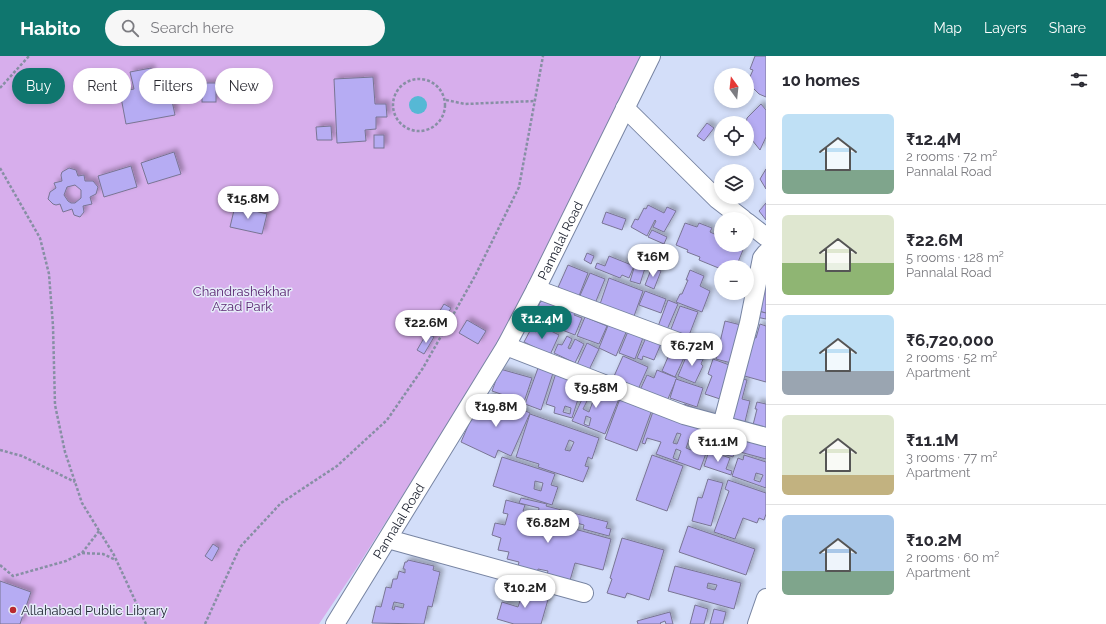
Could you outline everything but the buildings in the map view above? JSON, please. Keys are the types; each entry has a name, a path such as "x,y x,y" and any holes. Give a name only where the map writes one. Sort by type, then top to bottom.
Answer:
{"street":[{"name":"Pannalal Road","path":"335,624 506,346 536,289 651,56"},
{"path":"625,108 718,199 734,212"},
{"path":"754,228 766,237"},
{"path":"722,425 749,323 762,258 766,253"},
{"path":"536,289 700,350"},
{"path":"506,346 684,415 766,437"},
{"path":"388,539 584,593"},
{"path":"757,624 766,598"}],"path":[{"path":"0,88 29,56"},
{"path":"205,624 240,547 281,503 337,466 387,420 423,368 475,276 519,187 543,56"},
{"path":"412,80 424,80 437,85 446,100 446,109 443,117 438,124 430,129 413,131 405,128 394,114 394,98 398,90 404,84 412,80"},
{"path":"446,100 465,104 535,101"},
{"path":"0,168 40,238 49,274 53,326 55,405 65,452 82,503 116,560 146,624"},
{"path":"0,450 22,456 75,482"},
{"path":"0,566 13,576 66,561 82,553 99,531"},
{"path":"82,553 103,554 116,560"}],"green space":[{"name":"Chandrashekhar Azad Park","path":"0,56 640,56 523,305 356,569 319,624 0,624"}],"water":[{"path":"414,96 422,96 427,101 425,112 422,114 414,114 409,109 409,101"}],"place":[{"name":"Allahabad Public Library","path":"13,610"}]}
